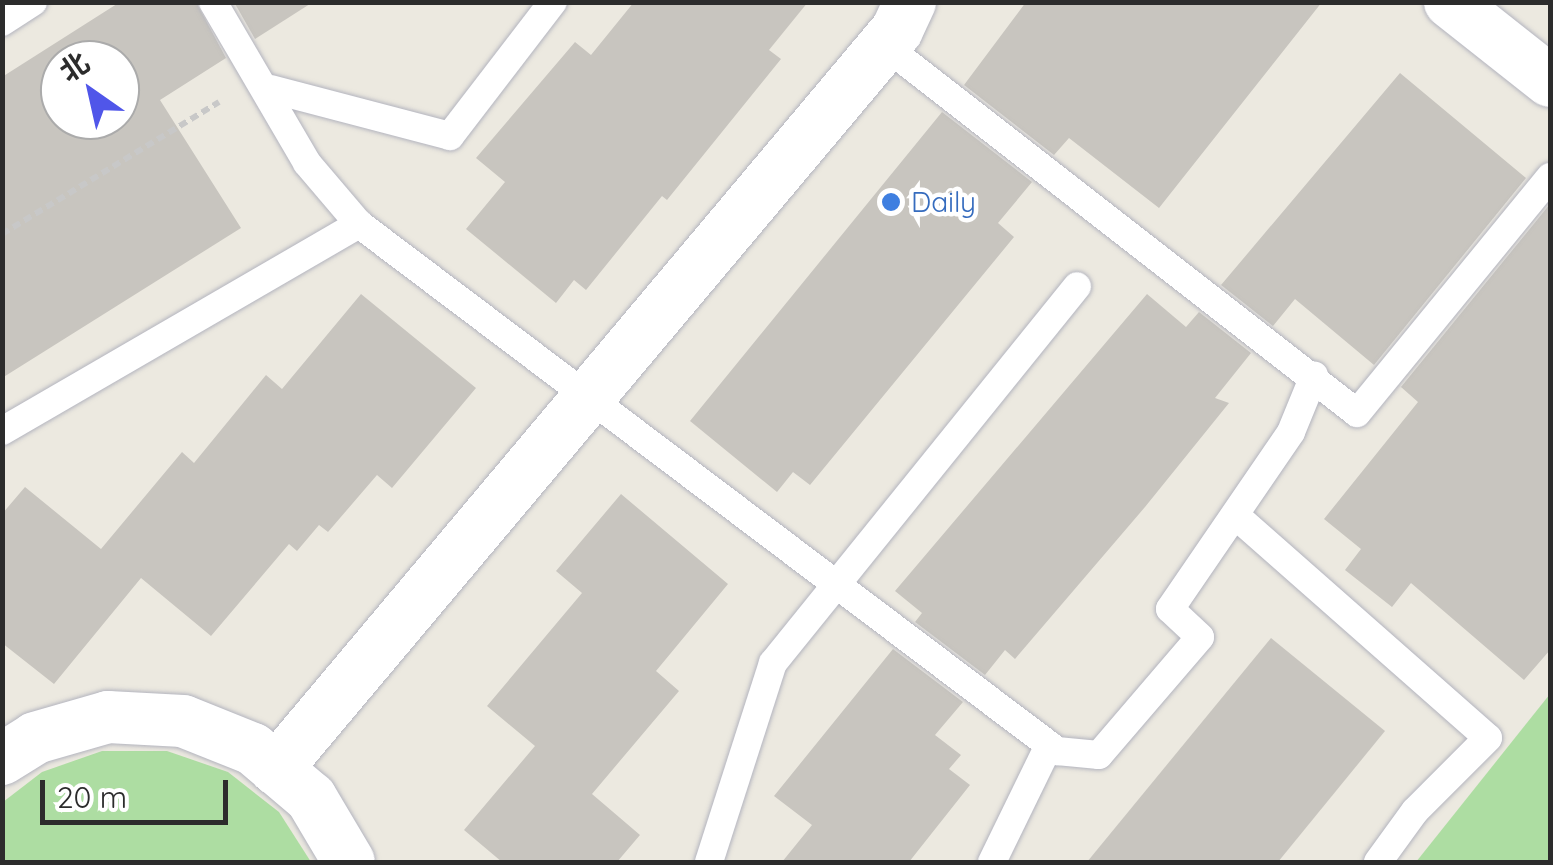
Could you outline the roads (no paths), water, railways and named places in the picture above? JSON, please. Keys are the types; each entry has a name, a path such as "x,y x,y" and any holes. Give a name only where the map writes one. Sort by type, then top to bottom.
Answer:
{"street":[{"path":"1450,2 1550,81"},
{"path":"276,768 897,24"},
{"path":"2,759 35,738 108,717 183,721 253,749 276,768 310,798 349,862"}],"lane":[{"path":"2,22 33,2"},
{"path":"213,2 270,89 308,163 360,224 1049,745 1100,755 1200,638 1170,609 1291,432 1314,376"},
{"path":"270,89 450,136 553,2"},
{"path":"897,24 1357,412 1550,178"},
{"path":"2,431 360,224"},
{"path":"708,862 773,663 832,583 1077,286"},
{"path":"1235,515 1488,738 1415,811 1378,862"},
{"path":"992,862 1049,745"}],"place":[{"name":"Daily","path":"891,202"}]}
